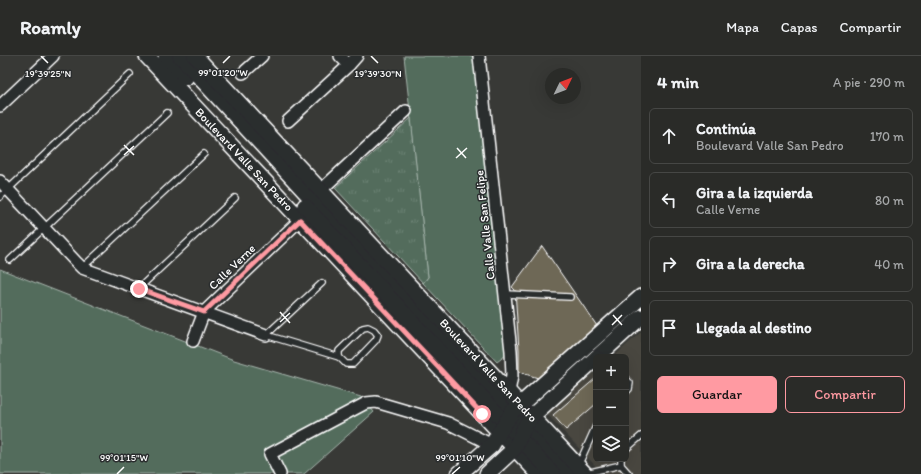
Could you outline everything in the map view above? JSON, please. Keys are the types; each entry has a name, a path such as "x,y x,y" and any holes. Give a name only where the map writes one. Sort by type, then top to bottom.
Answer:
{"main road":[{"name":"Boulevard Valle San Pedro","path":"147,56 229,116 321,190 381,281 506,423 523,432 554,474"},
{"name":"Boulevard Valle San Pedro","path":"166,56 229,116"},
{"name":"Boulevard Valle San Pedro","path":"180,56 229,116 381,281 506,423 523,432 579,472"},
{"name":"Boulevard Valle San Pedro","path":"196,56 229,116 300,220 381,281 509,392 506,423"},
{"path":"460,474 506,423 638,306"},
{"path":"602,354 638,306"},
{"path":"487,474 523,432 593,364"},
{"name":"Boulevard Valle San Pedro","path":"523,432 539,474"}],"street":[{"path":"0,106 53,56"},
{"path":"243,73 262,56"},
{"path":"340,56 349,65"},
{"path":"288,121 357,56"},
{"name":"Calle Valle San Felipe","path":"479,56 506,294 512,376 509,392"},
{"path":"321,190 406,111"},
{"path":"0,181 4,193 44,228 82,268 266,335"},
{"name":"Calle Verne","path":"193,341 204,312 300,220"},
{"path":"280,474 270,454 366,403 376,402 448,423 506,423"}],"lane":[{"path":"4,193 130,74"},
{"path":"10,260 167,114"},
{"path":"82,268 204,154"},
{"path":"139,289 235,198"},
{"path":"266,335 322,283"},
{"path":"506,294 570,297"},
{"path":"266,335 339,357 346,364 353,364 378,336 374,330 368,327 364,328 340,351 339,357"},
{"path":"579,472 593,434"},
{"path":"629,446 641,436"},
{"path":"579,472 621,462 629,474"}],"shaded area":[{"path":"641,332 641,474 603,474 547,414 593,374 593,462 629,462 629,354 616,354"}],"green space":[{"path":"404,56 473,56 506,355 497,362 423,283 428,277"},
{"path":"411,118 428,277 423,283 335,188"},
{"path":"0,269 234,360 361,397 374,412 304,474 0,474"}],"building":[{"path":"542,246 597,326 538,378 519,372 515,290 512,287"},
{"path":"593,381 593,407 566,430 553,415"}],"route":[{"path":"139,289 204,312 300,220 482,414"}]}
